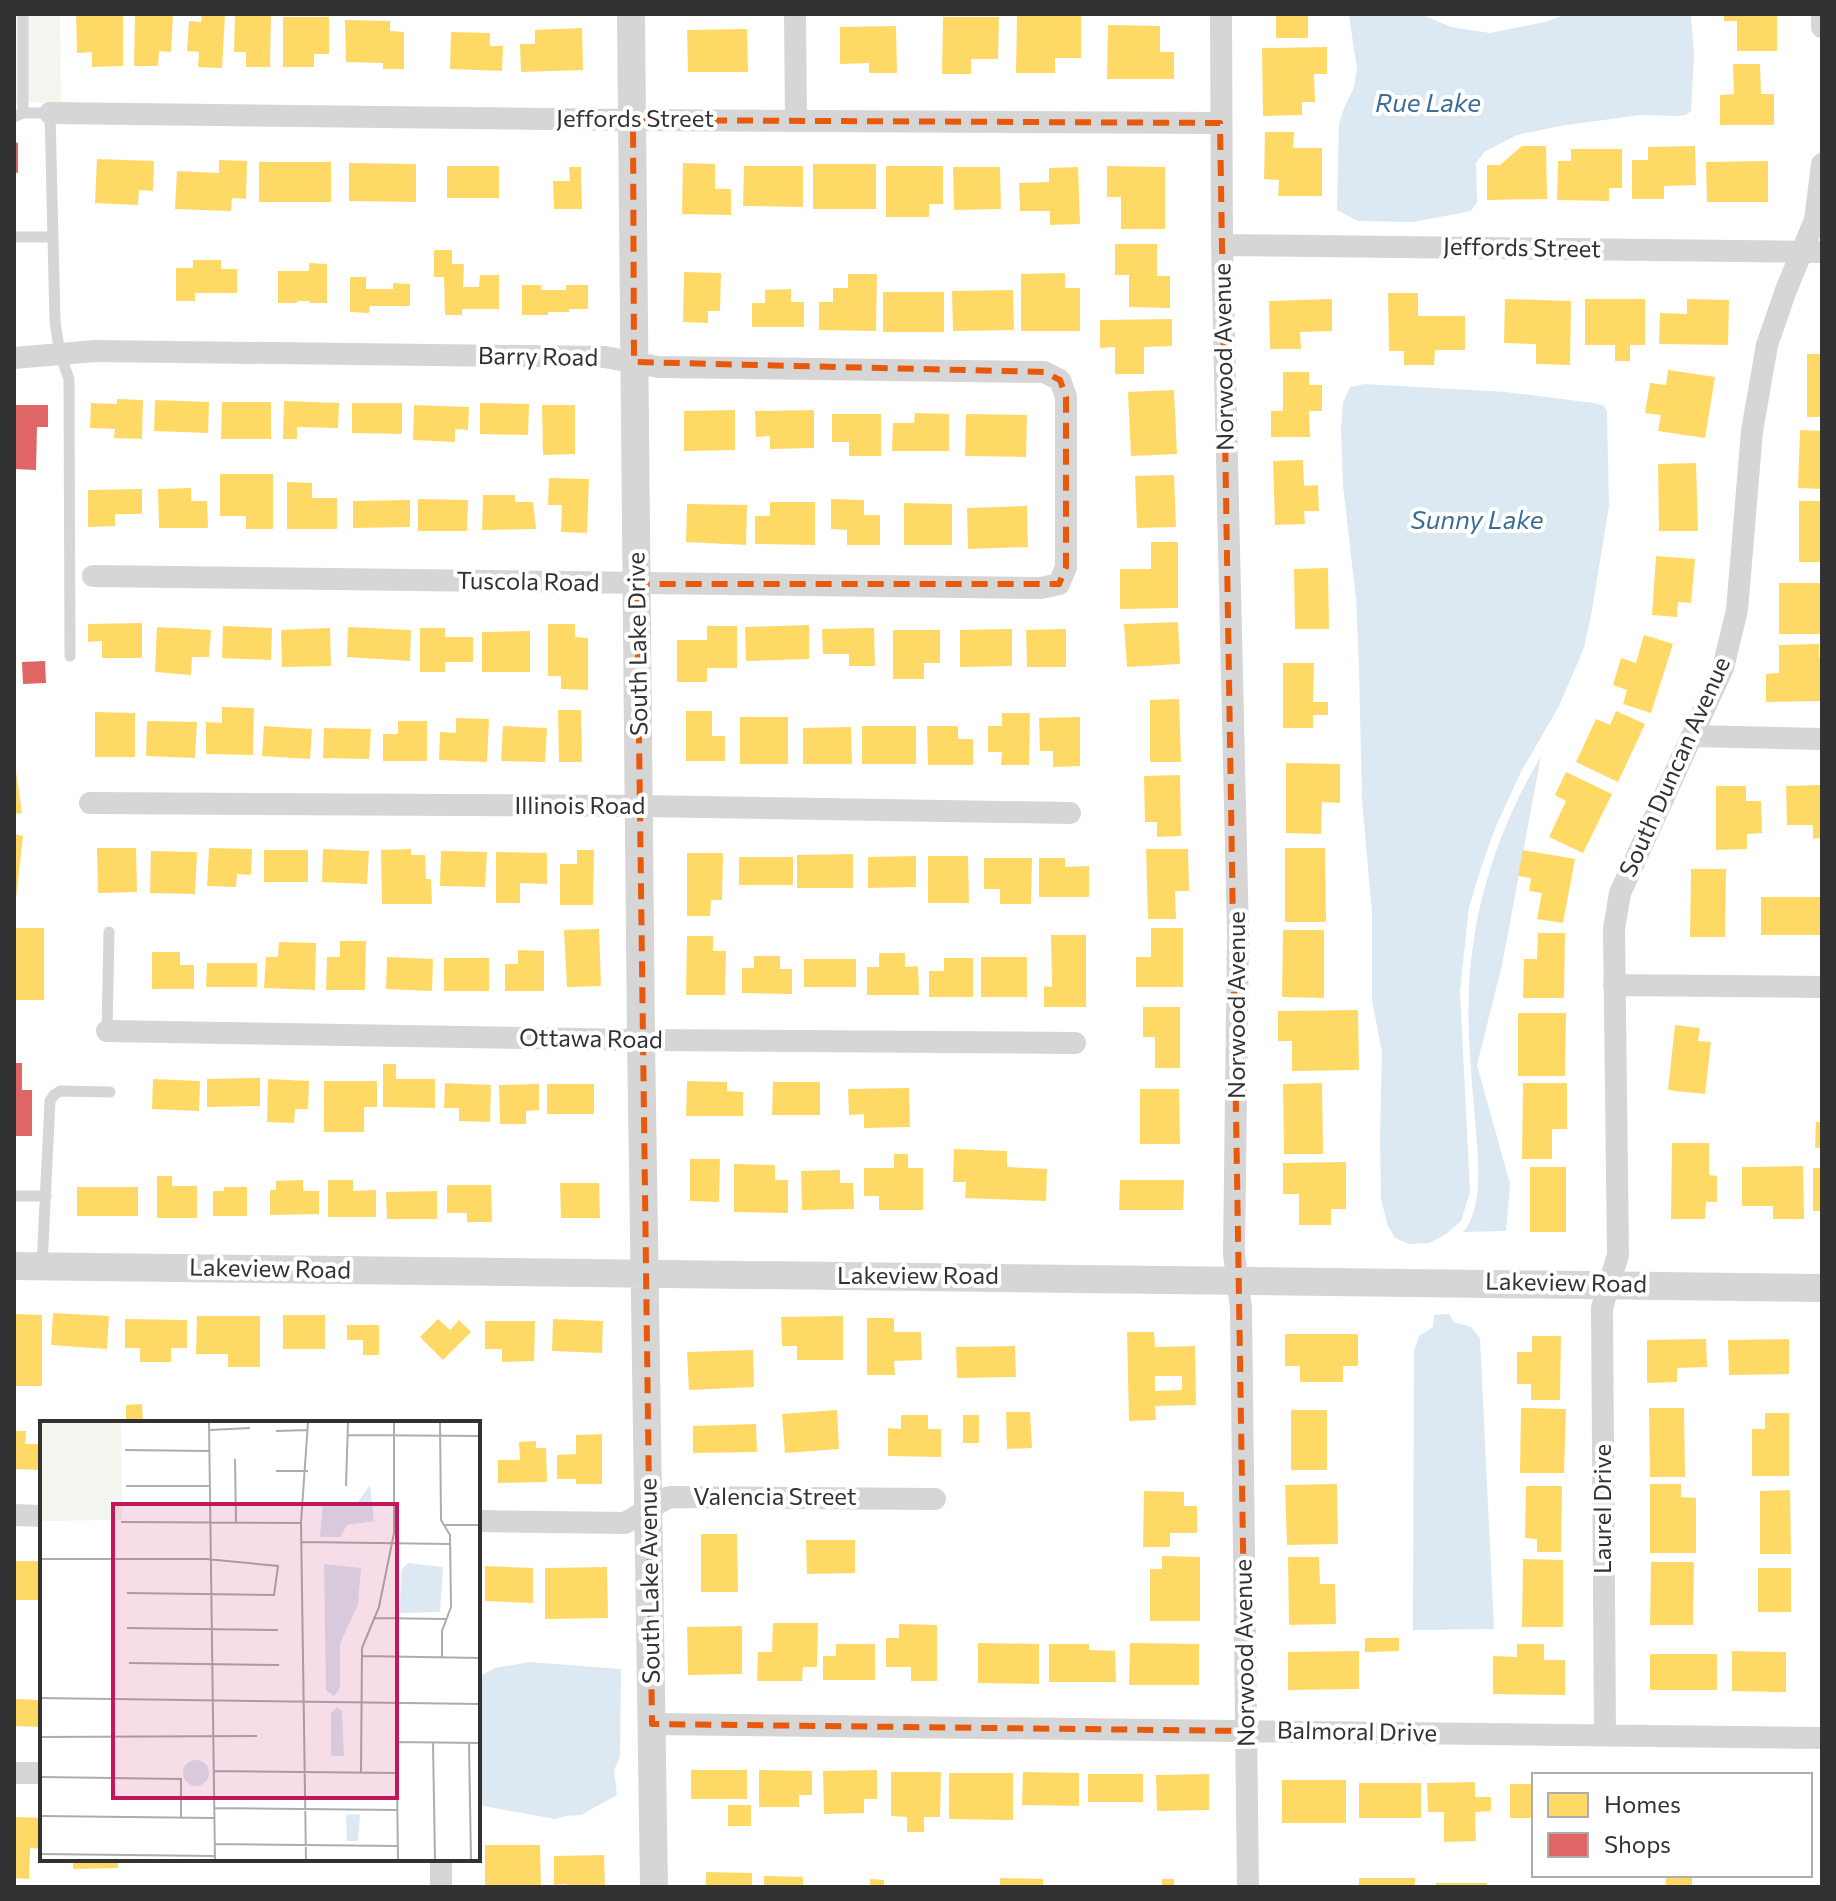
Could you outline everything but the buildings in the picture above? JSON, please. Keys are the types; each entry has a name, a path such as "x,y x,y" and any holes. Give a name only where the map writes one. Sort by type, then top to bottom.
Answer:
{"street":[{"name":"South Lake Drive","path":"631,14 645,1274"},
{"path":"795,14 796,120"},
{"name":"Norwood Avenue","path":"1221,14 1222,245 1238,935 1234,1254 1241,1308 1248,1887"},
{"path":"1822,14 1822,27"},
{"name":"Jeffords Street","path":"50,113 1220,123"},
{"name":"South Duncan Avenue","path":"1610,1284 1618,1255 1614,929 1620,893 1723,668 1737,610 1752,431 1767,345 1786,290 1812,252 1822,164"},
{"name":"Jeffords Street","path":"1222,245 1812,252"},
{"name":"Barry Road","path":"14,358 95,351 605,357 658,367 1044,372 1060,380 1066,397 1066,567 1059,584"},
{"name":"Tuscola Road","path":"93,576 1026,588 1059,584"},
{"path":"1693,736 1822,739"},
{"name":"Illinois Road","path":"90,803 639,806 1070,813"},
{"path":"1614,985 1822,987"},
{"name":"Ottawa Road","path":"107,1031 1075,1043"},
{"name":"Lakeview Road","path":"28,1266 1822,1288"},
{"name":"South Lake Avenue","path":"645,1274 654,1887"},
{"name":"Laurel Drive","path":"1605,1734 1602,1308 1610,1284"},
{"name":"Valencia Street","path":"480,1521 625,1523 669,1497 935,1499"},
{"path":"14,1515 40,1516"},
{"name":"Balmoral Drive","path":"652,1724 1822,1738"},
{"path":"14,1773 40,1773"},
{"path":"441,1861 441,1887"}],"lane":[{"path":"23,14 19,108 50,113 55,322 60,354 69,379 70,656"},
{"path":"14,237 52,237"},
{"path":"107,1031 109,932"},
{"path":"28,1266 46,1196 50,1101 60,1091 110,1092"},
{"path":"14,1196 46,1196"}],"highlighted area":[{"path":"633,120 1220,123 1246,1731 652,1724 637,584 1059,584 1066,567 1066,397 1060,380 1044,372 634,362"}],"shaded area":[{"path":"14,14 60,14 61,102 14,103"}],"water":[{"name":"Rue Lake","path":"1350,14 1421,14 1451,27 1490,33 1545,22 1567,14 1691,14 1694,57 1691,111 1686,115 1640,115 1517,135 1484,152 1476,163 1477,202 1471,211 1413,222 1358,221 1337,210 1339,124 1354,87 1357,69"},
{"name":"Sunny Lake","path":"1364,384 1506,392 1594,403 1604,406 1607,412 1609,506 1584,648 1559,706 1521,772 1496,826 1469,907 1460,991 1470,1192 1461,1221 1445,1235 1429,1243 1409,1244 1395,1238 1388,1226 1381,1199 1382,1052 1372,1000 1372,913 1362,800 1356,598 1343,486 1341,429 1343,402 1350,387"},
{"path":"1541,756 1502,965 1477,1065 1510,1184 1506,1231 1463,1232 1470,1221 1478,1190 1469,1021 1475,930 1500,840"},
{"path":"1449,1314 1454,1322 1471,1327 1480,1338 1494,1629 1413,1630 1414,1351 1419,1336 1433,1327 1434,1315"},
{"path":"529,1662 621,1669 620,1757 614,1770 617,1795 581,1815 555,1819 480,1805 480,1676 495,1668"}]}
